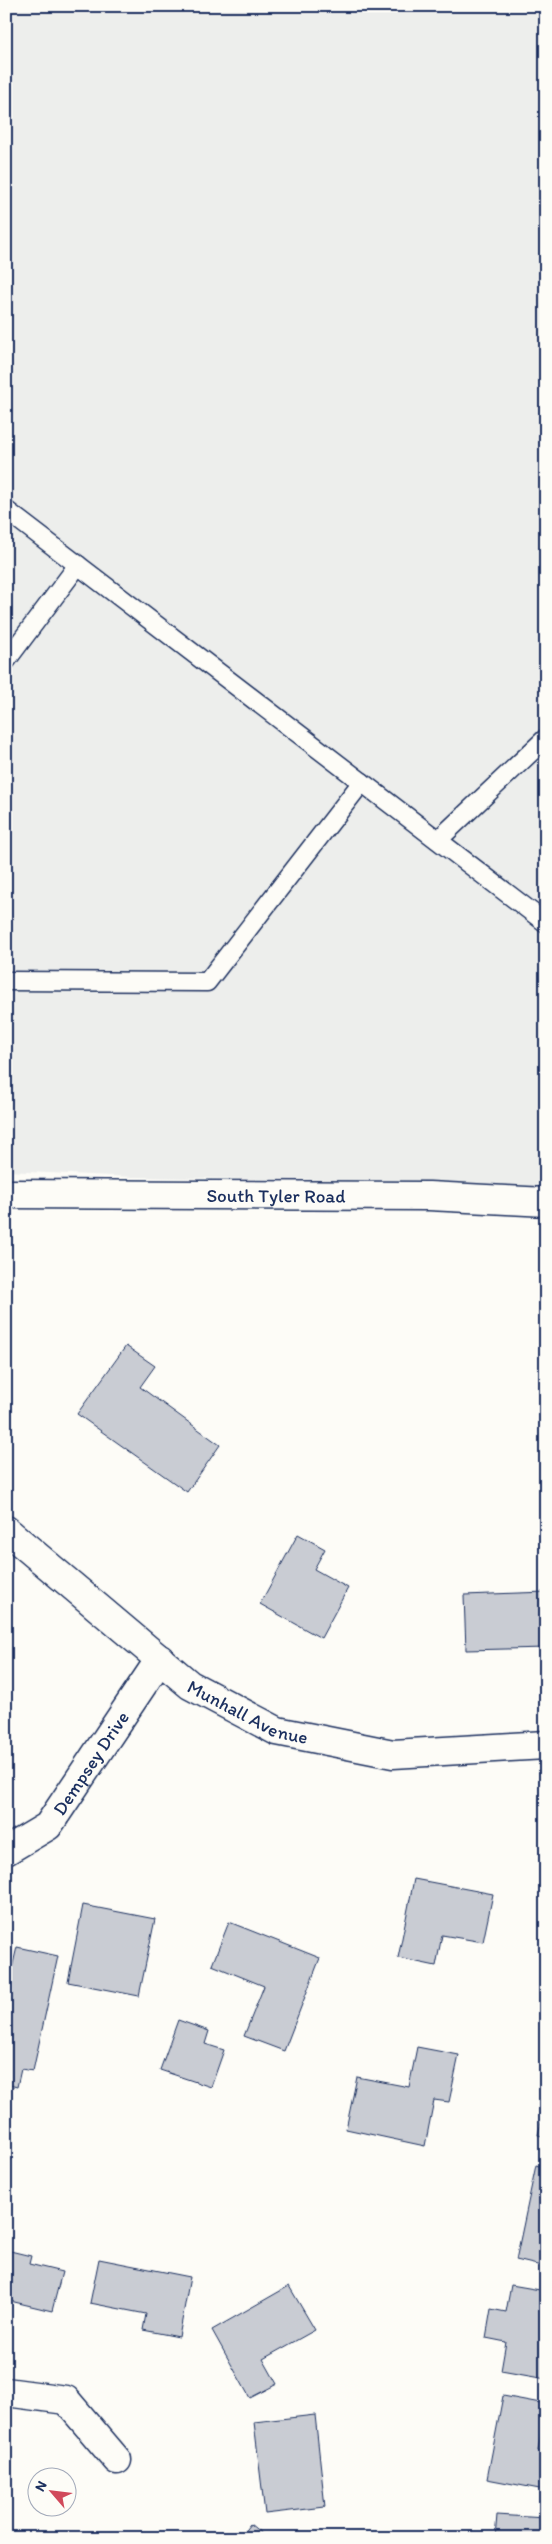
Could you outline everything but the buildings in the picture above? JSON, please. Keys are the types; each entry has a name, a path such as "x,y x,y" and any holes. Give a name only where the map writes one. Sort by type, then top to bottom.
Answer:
{"street":[{"name":"South Tyler Road","path":"6,1194 429,1196 546,1202"},
{"name":"Munhall Avenue","path":"6,1530 190,1685 277,1731 393,1754 546,1745"},
{"name":"Dempsey Drive","path":"6,1851 48,1826 160,1660"},
{"path":"6,2392 66,2400 117,2460"}],"lane":[{"path":"6,510 546,923"},
{"path":"6,660 78,565"},
{"path":"438,840 546,738"},
{"path":"6,981 208,982 362,782"}],"shaded area":[{"path":"6,6 546,6 546,1191 451,1182 133,1177 6,1171"}]}
